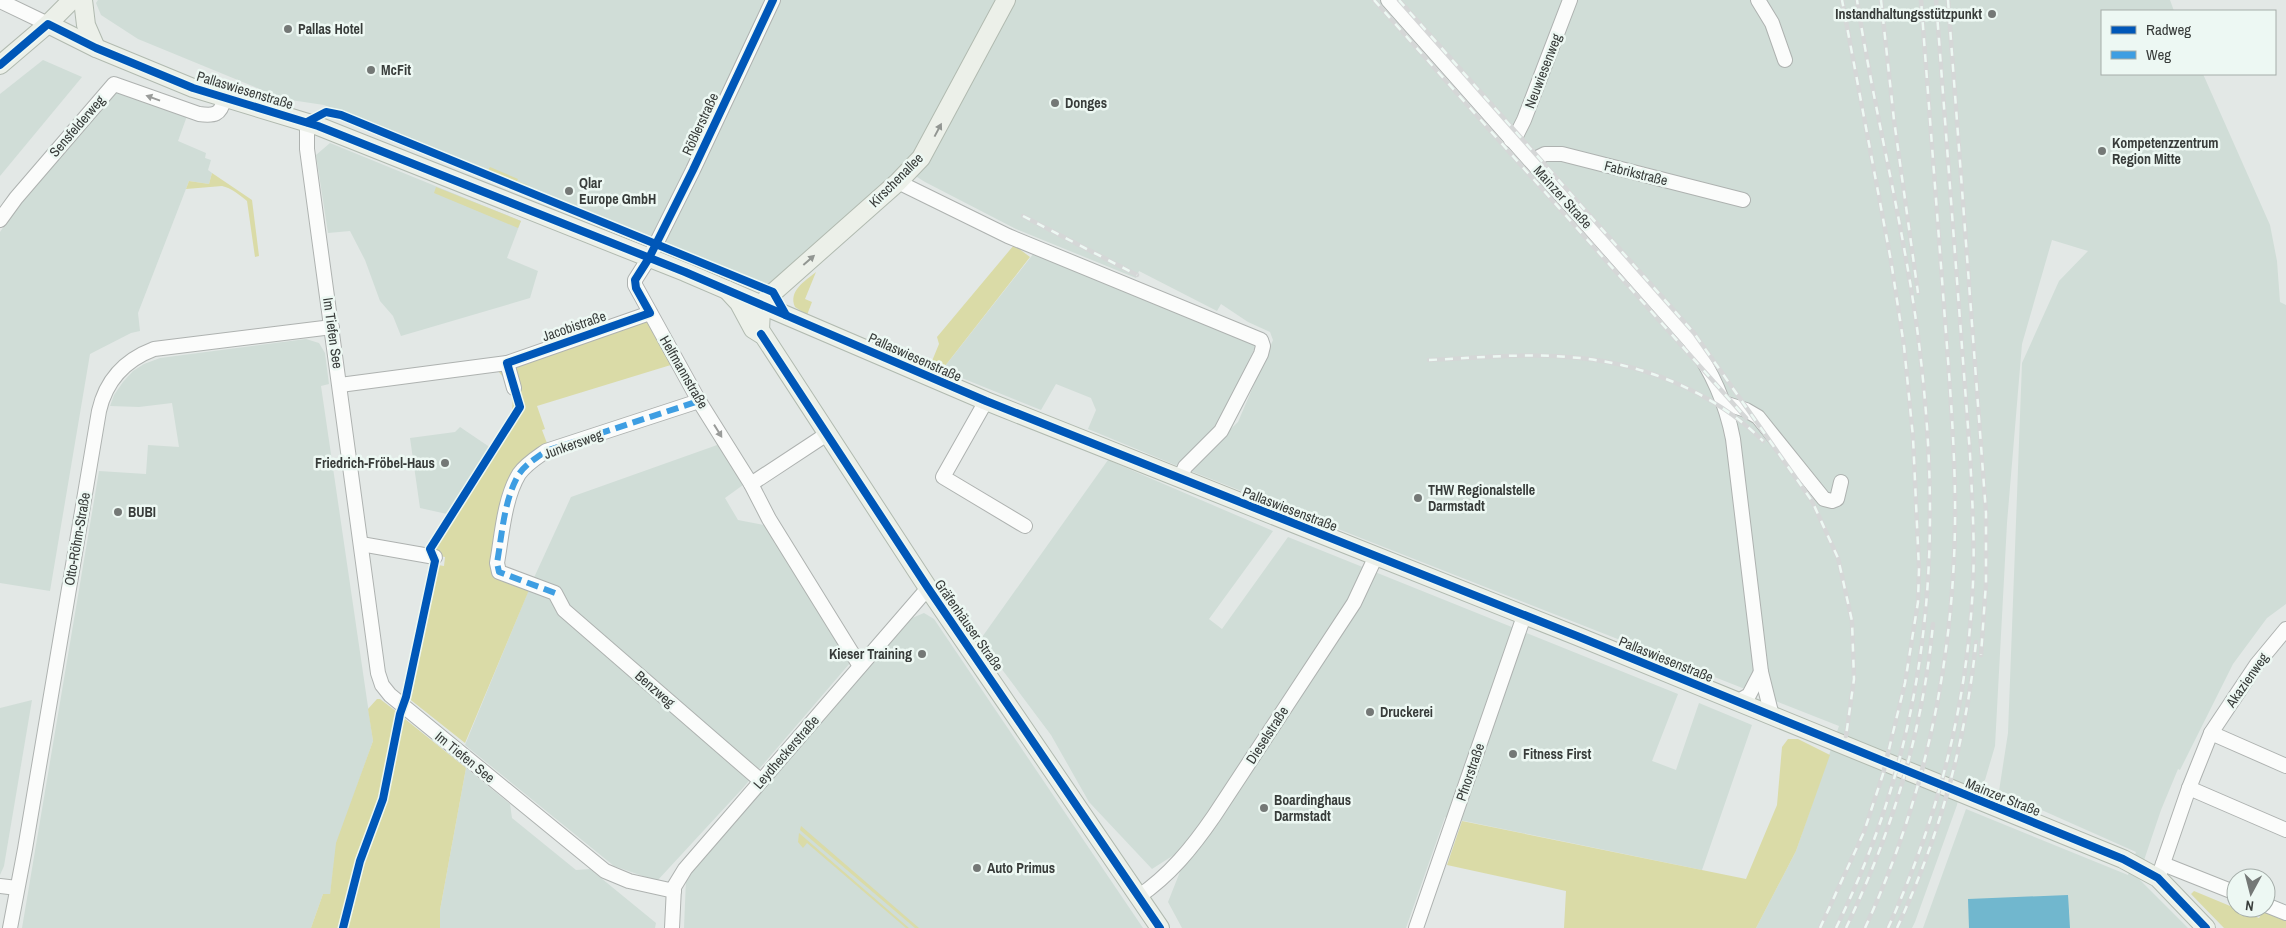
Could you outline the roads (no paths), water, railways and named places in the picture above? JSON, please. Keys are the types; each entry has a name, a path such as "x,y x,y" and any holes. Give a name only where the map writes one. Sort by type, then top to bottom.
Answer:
{"main road":[{"path":"0,65 48,24 72,0"},
{"path":"83,0 86,25 96,48"},
{"name":"Kirschenallee","path":"763,305 773,292 915,165 930,144 1006,0"},
{"name":"Pallaswiesenstraße","path":"48,24 96,48 224,99 307,122 649,258 986,401 1772,716"},
{"name":"Gräfenhäuser Straße","path":"725,289 739,304 753,329 761,334 928,588 1160,928"},
{"path":"761,334 759,321 763,305"},
{"name":"Mainzer Straße","path":"1772,716 2123,859 2160,871 2206,928"}],"street":[{"name":"Rößlerstraße","path":"649,258 773,0"},
{"name":"Mainzer Straße","path":"1388,0 1690,341 1709,368 1724,404 1736,458 1761,672 1772,716"},
{"name":"Neuwiesenweg","path":"1512,140 1524,120 1570,0"},
{"path":"1758,0 1772,23 1785,60"},
{"name":"Pallaswiesenstraße","path":"0,1 48,24"},
{"name":"Sensfelderweg","path":"0,220 16,198 114,84 199,114 211,116 218,114 222,109 224,99"},
{"name":"Im Tiefen See","path":"307,122 307,149 378,673 387,692 605,871 629,881 674,892"},
{"name":"Fabrikstraße","path":"1531,161 1545,154 1562,154 1743,200"},
{"path":"898,182 1008,236 1260,340 1263,346 1261,354 1222,431 1185,467 1180,479"},
{"name":"Helfmannstraße","path":"649,258 634,282 650,313 699,401 751,484 757,498 800,572 860,666"},
{"name":"Jacobistraße","path":"340,385 507,363 650,313"},
{"name":"Otto-Röhm-Straße","path":"10,928 99,411 106,390 124,367 134,358 154,349 332,326"},
{"path":"507,363 514,388"},
{"name":"Junkersweg","path":"555,593 499,572 496,562 510,496 519,475 530,462 546,452 699,401"},
{"path":"986,401 943,478 1025,526"},
{"path":"1724,404 1746,410 1758,417 1822,497 1832,501 1839,497 1841,482"},
{"path":"751,484 827,434"},
{"path":"361,544 435,557"},
{"name":"Dieselstraße","path":"1138,898 1164,878 1192,847 1214,816 1354,603 1376,556"},
{"name":"Leydheckerstraße","path":"672,928 676,881 685,869 928,588"},
{"name":"Benzweg","path":"555,593 564,610 762,781"},
{"name":"Pfnorstraße","path":"1416,928 1524,616"},
{"name":"Akazienweg","path":"2160,871 2189,788 2211,733 2257,664 2286,629"},
{"path":"1737,702 1749,694 1761,672"},
{"path":"2211,733 2286,766"},
{"path":"2189,788 2286,830"},
{"path":"2160,871 2226,890"},
{"path":"0,886 17,888"}],"water":[{"path":"2068,895 2070,928 1969,928 1968,899"}],"railway":[{"path":"1374,0 1746,418"},
{"path":"1399,0 1694,333 1812,501 1838,558 1852,621 1854,679 1846,736"},
{"path":"1820,928 1864,832 1883,774 1905,683 1918,602 1919,569 1913,437 1904,346 1891,261 1842,0"},
{"path":"1836,928 1868,855 1893,782 1911,709 1923,635 1929,560 1930,484 1917,328 1904,246 1871,82 1857,0"},
{"path":"1881,0 1894,120 1918,293"},
{"path":"1865,928 1887,877 1922,771 1944,663 1951,608 1955,496 1952,415 1921,0"},
{"path":"1888,928 1922,845 1947,759 1965,672 1973,583 1970,454 1936,0"},
{"path":"1948,0 1986,513 1986,583 1981,655"},
{"path":"1023,216 1137,275"},
{"path":"1429,360 1498,356 1550,356 1594,360 1621,365 1647,372 1698,394 1721,407 1763,441"},
{"path":"1846,928 1878,855 1903,780 1922,703 1933,624"},
{"path":"1897,928 1926,859 1958,752 1976,642"}],"place":[{"name":"Instandhaltungsstützpunkt","path":"1992,14"},
{"name":"Pallas Hotel","path":"288,29"},
{"name":"McFit","path":"371,70"},
{"name":"Donges","path":"1055,103"},
{"name":"Kompetenzzentrum Region Mitte","path":"2102,151"},
{"name":"Qlar Europe GmbH","path":"569,191"},
{"name":"Friedrich-Fröbel-Haus","path":"445,463"},
{"name":"THW Regionalstelle Darmstadt","path":"1418,498"},
{"name":"BUBI","path":"118,512"},
{"name":"Kieser Training","path":"922,654"},
{"name":"Druckerei","path":"1370,712"},
{"name":"Fitness First","path":"1513,754"},
{"name":"Boardinghaus Darmstadt","path":"1264,808"},
{"name":"Auto Primus","path":"977,868"}]}
